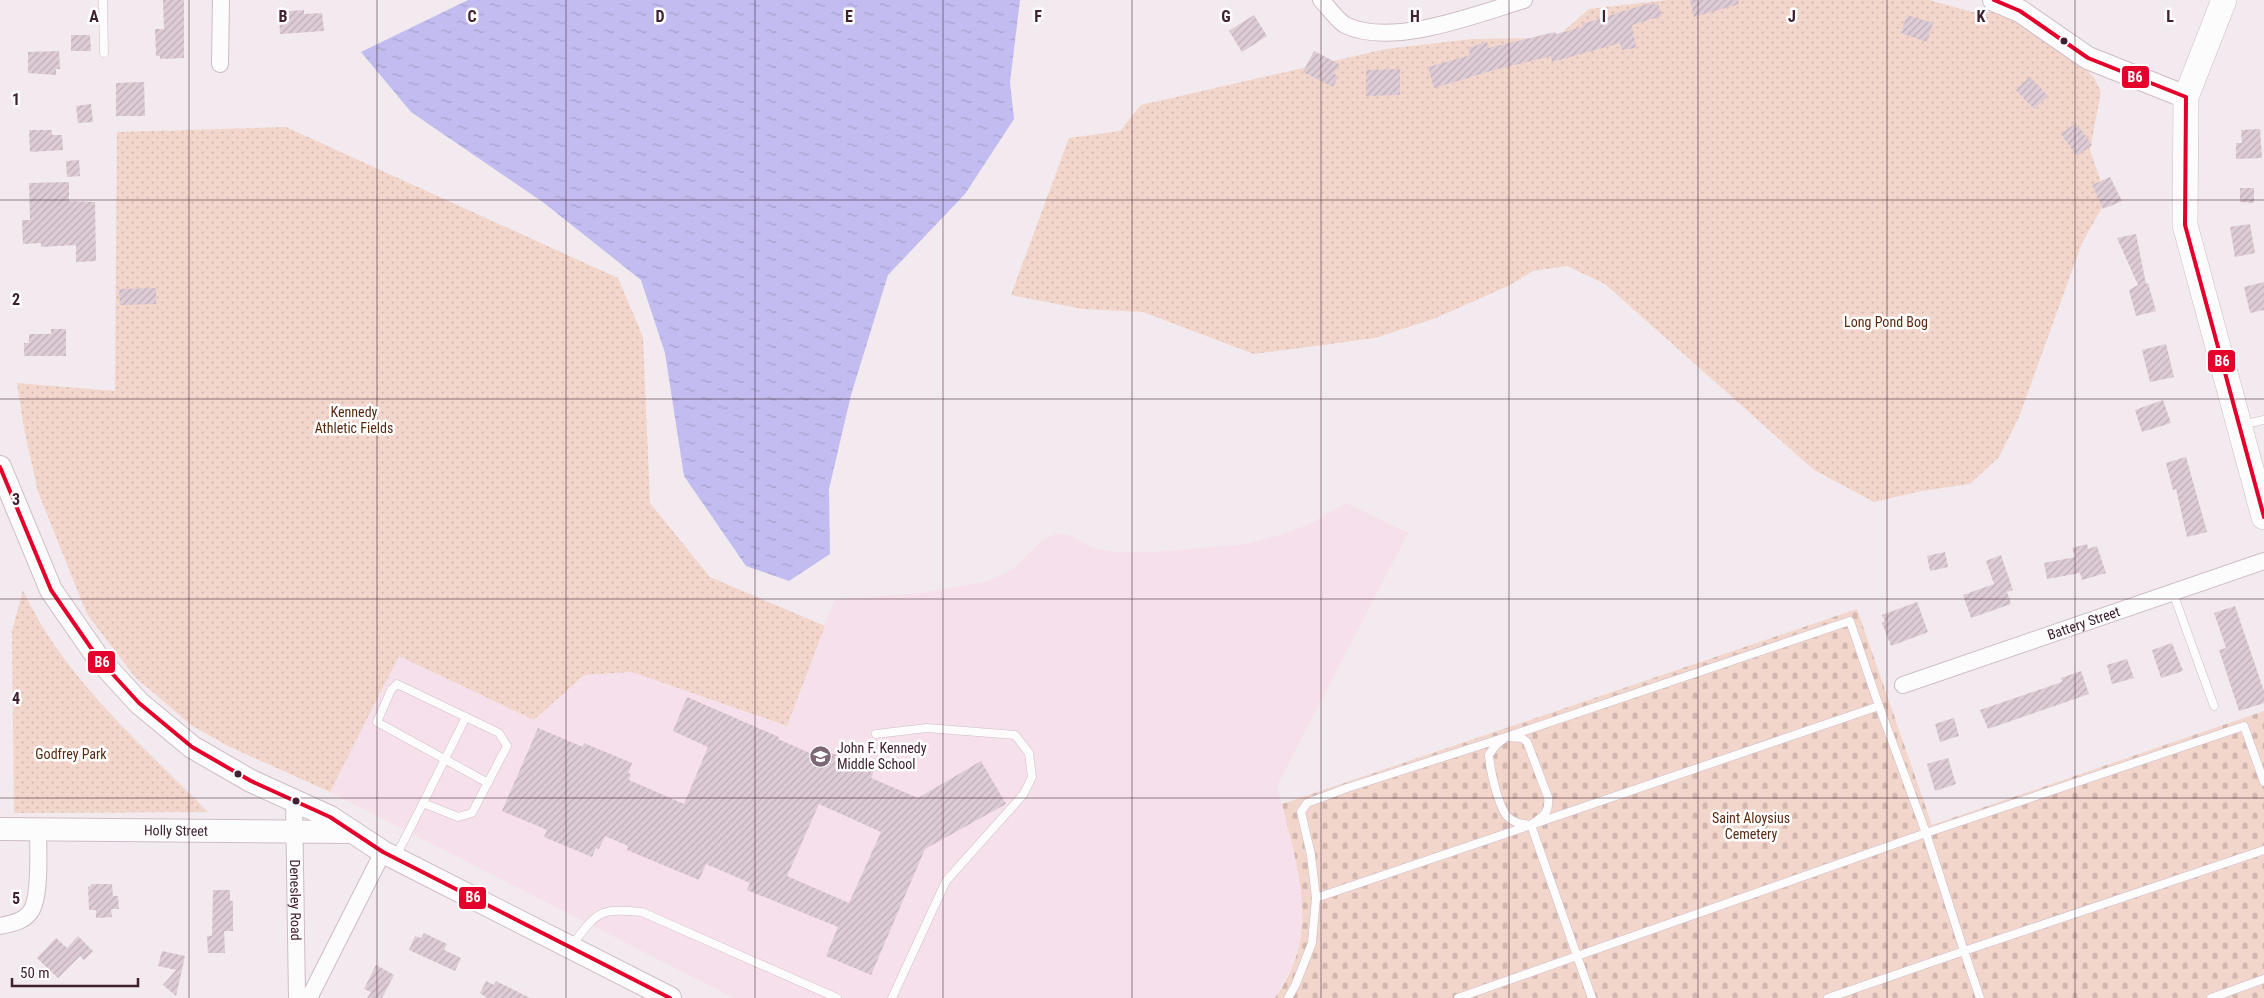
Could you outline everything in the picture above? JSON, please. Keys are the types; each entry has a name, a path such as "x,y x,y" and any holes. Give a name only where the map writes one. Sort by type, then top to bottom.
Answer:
{"main road":[{"path":"1994,0 2025,6 2088,58 2186,97"},
{"path":"2224,0 2186,97 2185,225 2264,517"},
{"path":"0,467 51,590 98,658 138,703 192,747 251,781 330,817 389,855 670,998"},
{"name":"Holly Street","path":"0,829 352,832"}],"street":[{"path":"220,0 220,64"},
{"path":"1322,0 1344,24 1378,33 1430,28 1524,0"},
{"name":"Battery Street","path":"1903,685 2264,561"},
{"name":"Denesley Road","path":"294,801 297,998"},
{"path":"0,926 24,918 31,911 35,898 38,871 38,830"},
{"path":"309,998 389,855"}],"lane":[{"path":"103,0 104,53"},
{"path":"2239,426 2264,420"},
{"path":"2173,593 2214,706"},
{"path":"1288,998 1295,986 1312,943 1316,898 1311,855 1302,812 1307,803 1347,788 1506,738 1850,621 1926,833 1980,998"},
{"path":"423,803 458,817 472,812 488,783 507,746 499,732 397,684 391,690 377,722 488,783"},
{"path":"1316,898 1879,706"},
{"path":"389,855 423,803 466,717"},
{"path":"1458,998 1926,833 2244,726 2264,782"},
{"path":"876,734 927,728 1015,735 1029,753 1032,777 1023,795 946,881 892,998"},
{"path":"1506,738 1522,738 1527,742 1548,797 1549,806 1546,814 1530,825 1516,823 1508,817 1503,808 1490,765 1489,755 1495,746 1506,738"},
{"path":"1530,825 1592,998"},
{"path":"1828,998 2264,850"},
{"path":"570,947 594,917 614,910 642,912 837,998"},
{"path":"2211,998 2264,979"}],"shaded area":[{"name":"John F. Kennedy Middle School","path":"1346,503 1408,533 1277,786 1302,886 1303,927 1293,965 1275,998 734,998 330,792 399,656 534,720 584,675 632,672 787,726 834,600 920,593 986,582 1013,569 1043,540 1058,533 1072,536 1090,547 1115,552 1153,552 1246,544 1280,535 1310,524"}],"green space":[{"name":"Long Pond Bog","path":"1667,0 1929,0 1972,12 2025,12 2074,56 2095,79 2101,92 2090,150 2107,199 2082,243 2019,417 1999,457 1970,484 1921,491 1874,502 1814,470 1605,284 1567,266 1533,271 1510,285 1436,318 1375,338 1254,354 1143,312 1082,309 1011,295 1069,138 1120,131 1141,105 1386,49 1472,39 1556,38 1589,9"},
{"name":"Kennedy Athletic Fields","path":"286,127 618,278 643,337 650,503 710,577 825,626 787,726 632,672 584,675 534,720 399,656 330,792 228,746 191,725 135,677 87,614 38,492 24,428 17,383 115,391 117,132"},
{"name":"Godfrey Park","path":"23,590 39,621 59,652 81,680 105,708 208,812 14,813 12,631"},
{"name":"Saint Aloysius Cemetery","path":"1857,609 1932,825 2264,711 2264,998 1275,998 1289,974 1298,951 1302,927 1299,879 1282,804"}],"water":[{"path":"468,0 1020,0 1010,82 1014,119 965,194 888,275 851,395 829,489 830,554 789,581 746,566 684,476 665,353 641,280 544,203 411,112 361,52"}],"building":[{"path":"163,0 184,0 184,58 160,59 160,56 156,56 155,29 164,29"},
{"path":"1690,0 1738,0 1739,4 1694,17"},
{"path":"1650,3 1651,5 1658,3 1662,16 1632,25 1636,48 1622,50 1620,43 1552,62 1551,56 1494,70 1434,88 1428,67 1468,56 1470,54 1468,48 1487,42 1489,48 1555,32 1556,34 1583,27 1582,24"},
{"path":"304,10 304,14 322,13 324,31 280,34 279,12"},
{"path":"1254,15 1267,36 1242,52 1229,31"},
{"path":"1907,15 1933,23 1927,42 1901,33"},
{"path":"71,35 90,35 91,51 71,51"},
{"path":"59,51 60,69 56,69 56,75 28,73 28,52"},
{"path":"1314,51 1339,64 1334,74 1338,76 1333,87 1303,72"},
{"path":"1400,69 1400,95 1366,96 1366,70"},
{"path":"2030,77 2048,96 2034,109 2016,90"},
{"path":"144,82 145,116 116,116 116,83"},
{"path":"91,104 93,122 78,123 76,106"},
{"path":"2076,123 2092,145 2077,156 2061,134"},
{"path":"2260,129 2262,158 2236,159 2236,143 2242,143 2241,130"},
{"path":"29,130 52,130 52,135 62,135 63,150 30,152"},
{"path":"79,160 80,176 67,177 66,161"},
{"path":"2110,177 2122,201 2103,209 2092,185"},
{"path":"69,182 69,201 95,202 96,261 76,262 76,245 41,247 41,243 23,244 22,220 30,220 29,183"},
{"path":"2240,188 2254,188 2254,203 2240,202"},
{"path":"2250,224 2255,253 2235,257 2230,227"},
{"path":"2136,234 2146,284 2148,283 2156,311 2136,316 2129,290 2138,285 2117,238"},
{"path":"2264,282 2264,310 2250,313 2244,287"},
{"path":"156,288 156,304 120,305 119,289"},
{"path":"51,329 66,329 66,356 24,356 24,343 29,343 29,334 51,334"},
{"path":"2166,344 2174,377 2150,382 2142,350"},
{"path":"2163,400 2171,423 2142,432 2135,410"},
{"path":"2186,457 2207,532 2187,537 2176,489 2173,490 2166,463"},
{"path":"2087,544 2088,549 2097,546 2106,573 2082,580 2080,573 2047,579 2044,563 2075,557 2072,548"},
{"path":"1945,552 1948,567 1930,571 1927,556"},
{"path":"2001,555 2013,590 2007,592 2011,604 1971,618 1963,595 1994,584 1986,561"},
{"path":"1917,602 1928,632 1891,646 1882,623 1885,621 1882,615"},
{"path":"2235,606 2264,691 2264,703 2239,711 2219,650 2226,648 2214,613"},
{"path":"2172,643 2183,671 2161,678 2152,650"},
{"path":"2127,659 2134,678 2112,684 2107,665"},
{"path":"2081,671 2089,694 1988,729 1980,710 2062,682 2061,678"},
{"path":"687,697 779,737 778,739 823,759 827,751 874,771 871,778 918,798 981,761 1006,804 925,849 871,975 826,956 838,927 747,890 750,883 706,864 699,880 627,850 628,846 605,836 599,849 596,848 592,857 544,837 547,830 502,811 538,728 583,747 584,743 632,763 628,773 631,774 629,780 684,804 708,747 673,731","holes":["819,804 881,832 849,903 787,876"]},
{"path":"1954,718 1959,736 1940,742 1935,724"},
{"path":"1948,758 1956,784 1935,791 1927,764"},
{"path":"91,884 112,884 113,896 118,896 119,909 111,909 112,917 96,918 96,910 89,910 88,887"},
{"path":"213,890 230,890 230,901 233,901 233,931 224,931 225,953 208,953 207,936 212,936"},
{"path":"424,933 447,944 444,950 461,958 455,971 409,950 415,936 421,938"},
{"path":"78,936 93,951 84,960 80,956 58,978 37,958 56,938 67,948"},
{"path":"162,951 185,956 176,996 163,985 176,970 158,966"},
{"path":"376,965 394,975 382,998 367,998 371,992 364,989"},
{"path":"486,981 494,985 496,981 530,998 487,998 480,993"}],"transit line":[{"name":"B6","path":"1994,0 2020,11 2088,58 2186,97 2185,225 2264,517"},
{"name":"B6","path":"0,467 51,590 98,658 139,703 192,747 251,781 330,817 383,852 670,998"}],"place":[{"name":"John F. Kennedy Middle School","path":"821,756"}]}
